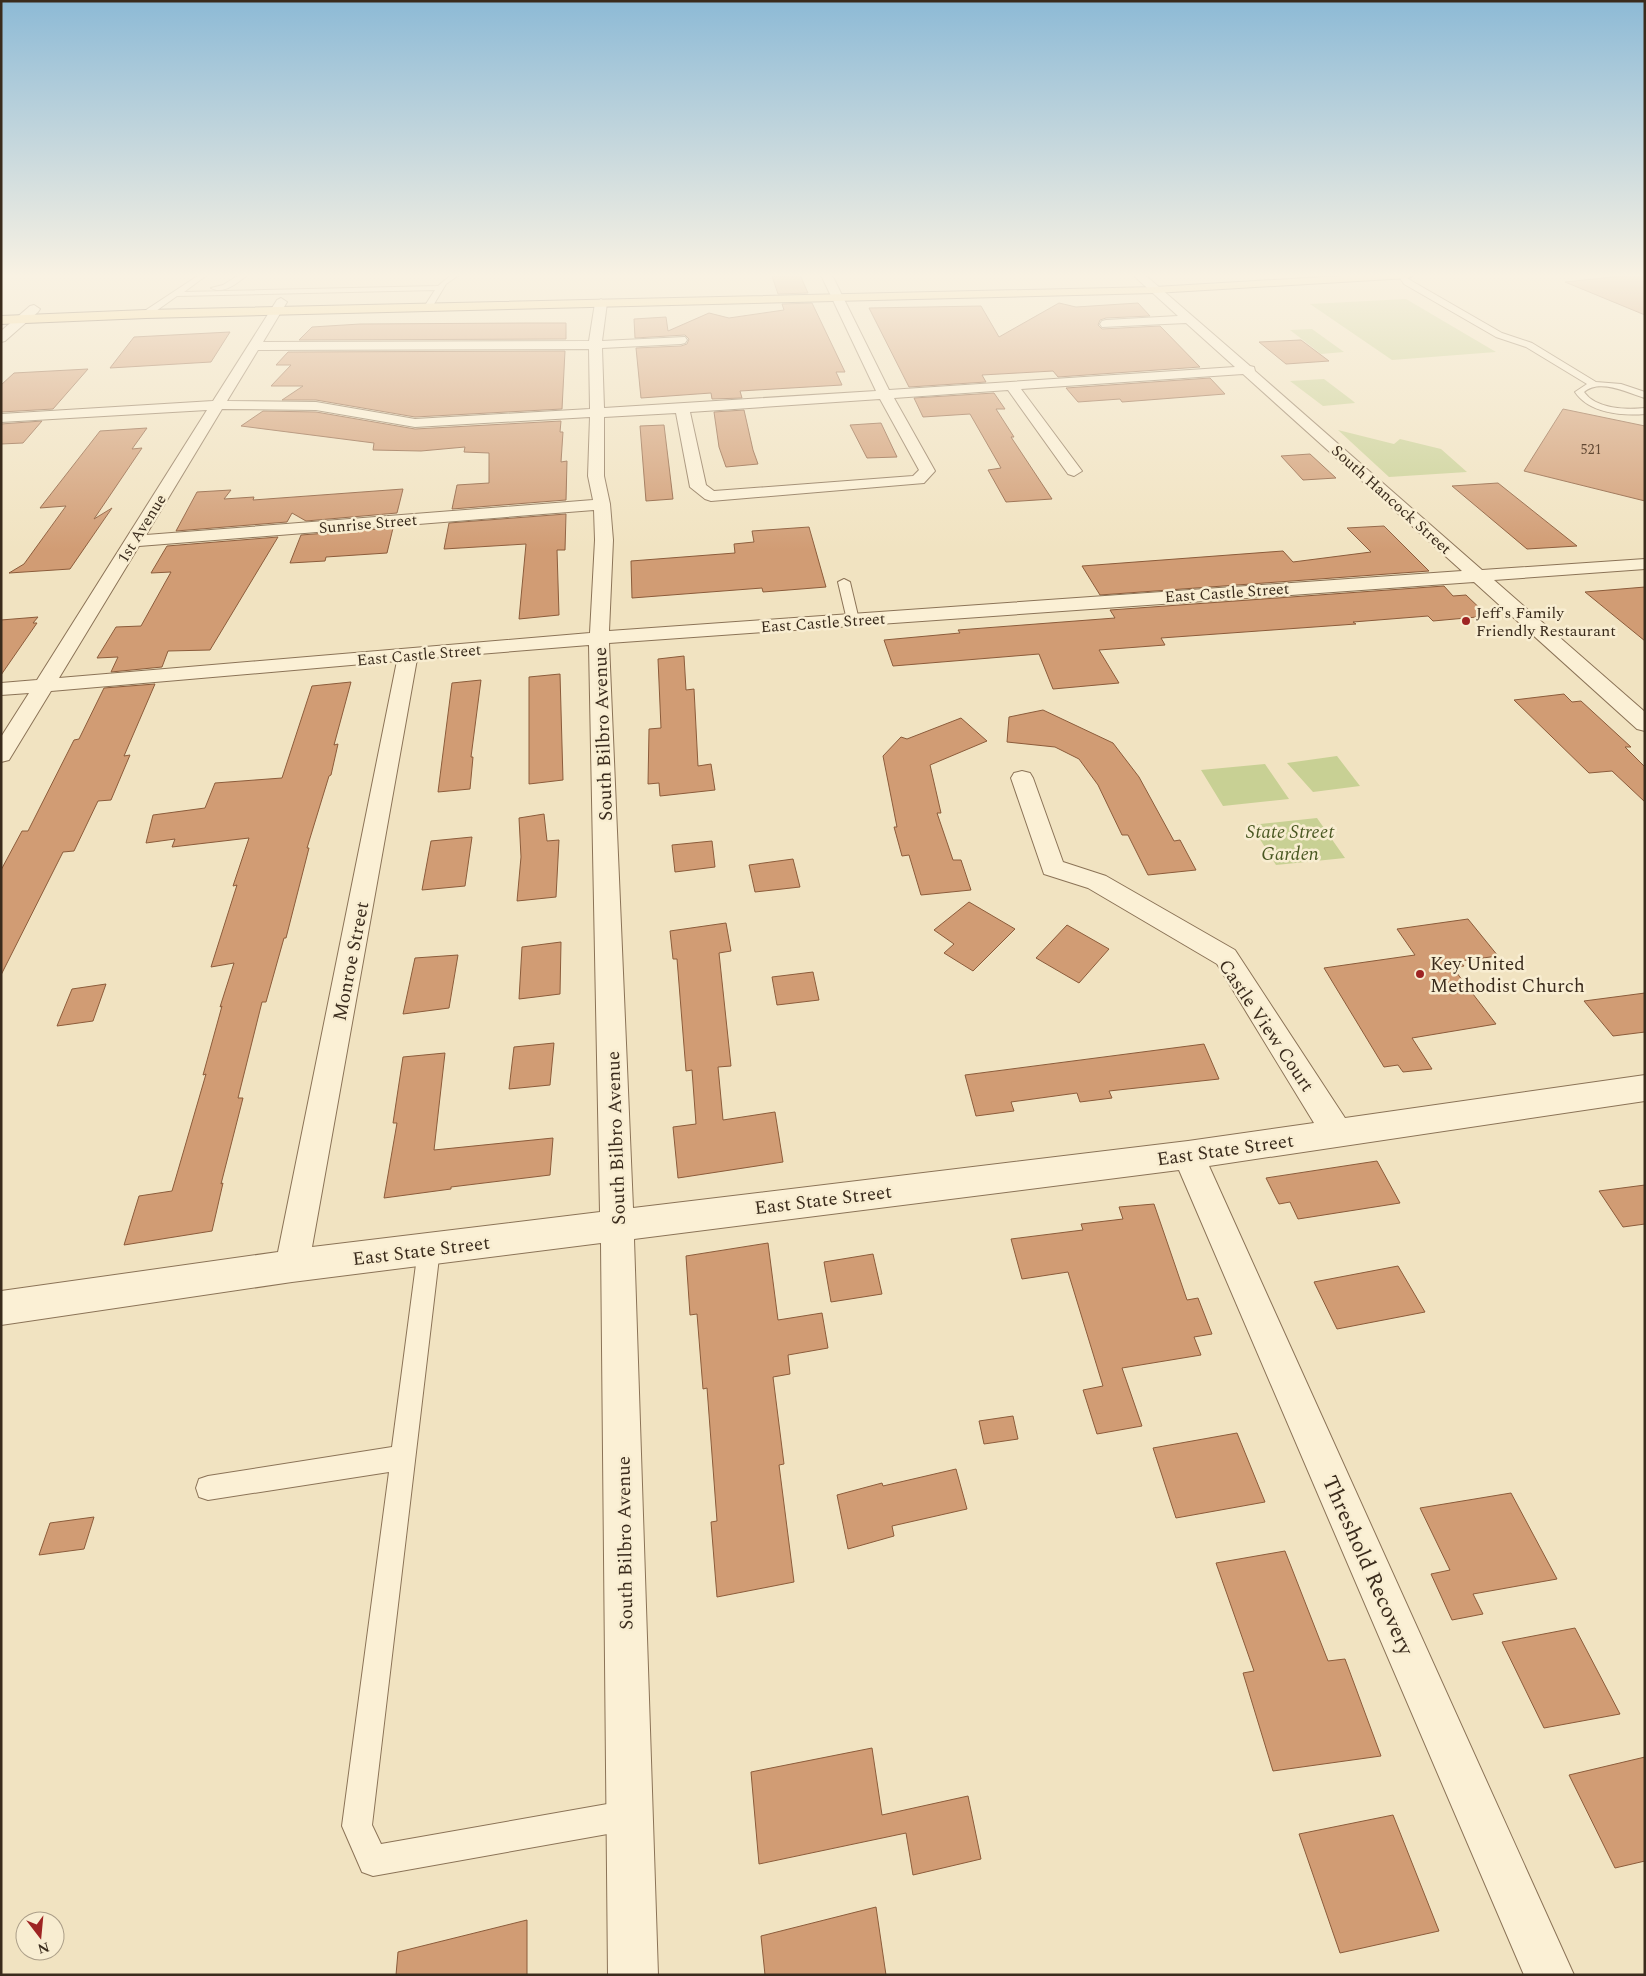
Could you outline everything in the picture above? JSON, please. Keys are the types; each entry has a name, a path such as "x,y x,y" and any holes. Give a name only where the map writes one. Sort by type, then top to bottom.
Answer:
{"street":[{"name":"1st Avenue","path":"1,755 239,367"},
{"name":"South Bilbro Avenue","path":"596,367 598,413 596,476 602,504 604,540 599,638 617,1225 633,1975"},
{"path":"682,408 698,487 711,496 918,480 927,471 870,367"},
{"name":"South Hancock Street","path":"1246,367 1645,724"},
{"path":"1,418 216,405 316,406 415,423 682,408 1249,370"},
{"path":"1011,385 1074,471"},
{"name":"Sunrise Street","path":"133,541 602,504"},
{"name":"East Castle Street","path":"1,689 599,638 1475,574 1645,564"},
{"name":"Monroe Street","path":"292,1266 408,655"},
{"name":"Castle View Court","path":"1022,778 1053,868 1097,882 1226,957 1337,1133"},
{"name":"East State Street","path":"1,1308 292,1266 1188,1155 1645,1088"},
{"name":"Threshold Recovery","path":"1188,1155 1549,1975"}],"lane":[{"path":"1566,367 1595,385"},
{"path":"1645,394 1619,386 1595,385 1581,388 1579,392 1580,396 1605,408 1630,412 1645,411"},
{"path":"844,582 853,620"},
{"path":"429,1249 357,1826 372,1861 630,1815"},
{"path":"208,1488 403,1458"}],"green space":[{"path":"1324,379 1355,403 1323,406 1290,381"},
{"path":"1338,430 1394,444 1400,439 1441,449 1467,472 1389,477"},
{"path":"1337,756 1360,786 1313,792 1287,763"},
{"name":"State Street Garden","path":"1265,764 1289,799 1223,806 1201,770"},
{"name":"State Street Garden","path":"1317,818 1345,858 1276,865 1251,825"}],"building":[{"path":"289,367 564,367 562,409 415,417 316,400 282,400 303,386 271,386"},
{"path":"638,367 843,367 845,372 836,372 842,385 740,391 742,398 712,399 711,393 641,398"},
{"path":"899,367 1197,367 1058,377 1053,371 982,375 986,382 909,387"},
{"path":"88,369 53,409 1,412 1,385 14,373"},
{"path":"1210,378 1225,394 1122,402 1120,399 1078,402 1066,388"},
{"path":"994,393 1005,409 996,409 1014,437 1011,437 1052,499 1006,502 988,470 1001,468 970,414 923,417 914,398"},
{"path":"1563,409 1645,426 1645,501 1524,471"},
{"path":"744,410 758,464 726,467 719,447 714,412"},
{"path":"263,411 316,412 415,429 561,421 560,432 563,432 561,462 567,461 566,500 452,509 457,485 489,483 489,453 464,452 465,447 421,451 373,450 374,443 241,426"},
{"path":"42,421 23,443 1,444 1,424"},
{"path":"881,423 897,457 867,458 850,425"},
{"path":"664,425 673,499 646,501 640,426"},
{"path":"147,428 132,449 142,448 94,519 112,508 70,569 9,573 24,564 66,506 40,508 100,431"},
{"path":"1310,454 1336,478 1303,480 1281,456"},
{"path":"1498,483 1577,546 1527,549 1452,486"},
{"path":"403,489 397,513 306,521 292,513 287,522 176,531 197,492 231,490 224,499 254,497 253,500"},
{"path":"566,514 565,550 557,550 559,615 519,619 526,544 444,549 449,523"},
{"path":"1384,526 1429,571 1100,595 1082,566 1283,551 1293,562 1371,552 1347,528"},
{"path":"809,527 826,587 763,592 762,588 632,598 631,561 735,553 734,544 754,542 752,531"},
{"path":"393,528 387,553 326,557 325,561 290,563 301,535"},
{"path":"278,537 210,650 168,651 162,667 111,672 118,657 97,658 116,627 141,626 171,572 151,573 167,546"},
{"path":"1444,586 1453,596 1466,595 1488,616 1433,621 1428,616 1353,622 1356,624 1161,638 1165,645 1099,650 1119,683 1053,689 1039,654 893,666 884,640 960,633 958,630 1115,618 1110,610"},
{"path":"1645,587 1645,641 1585,592"},
{"path":"38,617 33,623 37,623 1,675 1,620"},
{"path":"684,656 686,690 694,689 698,766 711,764 715,790 660,796 659,783 648,784 649,729 661,728 658,659"},
{"path":"560,674 563,780 529,784 529,677"},
{"path":"481,680 471,757 473,757 470,789 438,792 452,683"},
{"path":"351,682 334,745 338,744 331,775 329,776 307,848 309,848 286,938 284,938 266,1002 262,1002 238,1098 243,1098 221,1184 223,1183 212,1231 124,1245 139,1196 172,1191 206,1074 203,1075 222,1006 220,1007 234,963 211,967 237,885 233,886 249,838 172,847 175,839 146,843 153,815 205,808 215,783 282,778 312,686"},
{"path":"155,684 124,756 130,755 111,800 98,801 74,851 63,852 1,975 1,870 22,831 28,831 74,740 79,739 104,688"},
{"path":"1564,694 1572,702 1581,701 1631,747 1625,747 1645,767 1645,802 1612,771 1589,773 1514,700"},
{"path":"1043,710 1113,743 1139,777 1174,841 1180,840 1196,870 1148,875 1128,835 1122,835 1098,785 1079,759 1055,747 1007,742 1009,717"},
{"path":"961,718 987,741 930,765 941,813 937,813 953,860 961,860 971,890 921,895 909,855 902,856 894,827 897,827 883,756 901,737 907,739"},
{"path":"544,814 547,841 559,840 556,897 517,901 521,857 519,818"},
{"path":"472,837 465,886 422,890 431,841"},
{"path":"712,841 715,867 675,872 672,845"},
{"path":"793,859 800,887 755,892 749,865"},
{"path":"969,902 1015,929 973,971 944,953 954,944 934,930"},
{"path":"1468,919 1498,956 1460,961 1464,966 1453,968 1496,1024 1412,1038 1432,1069 1403,1072 1398,1065 1384,1067 1324,968 1415,955 1397,929"},
{"path":"726,923 731,951 719,953 731,1066 718,1067 723,1120 775,1112 783,1162 678,1178 673,1127 696,1124 692,1070 686,1071 677,959 673,959 670,931"},
{"path":"1067,925 1109,949 1079,983 1036,958"},
{"path":"561,942 560,994 519,999 522,947"},
{"path":"458,955 449,1008 403,1014 415,958"},
{"path":"813,972 819,1000 777,1005 772,977"},
{"path":"106,984 93,1021 57,1026 72,989"},
{"path":"1645,993 1645,1032 1613,1036 1584,1001"},
{"path":"554,1043 550,1085 509,1089 514,1047"},
{"path":"1204,1044 1219,1079 1109,1091 1112,1098 1080,1102 1077,1093 1011,1102 1014,1111 976,1116 965,1075"},
{"path":"445,1053 434,1150 553,1138 550,1175 451,1187 451,1189 384,1198 397,1123 393,1123 403,1057"},
{"path":"1377,1161 1400,1203 1298,1219 1290,1202 1279,1204 1266,1178"},
{"path":"1645,1185 1645,1224 1623,1227 1599,1191"},
{"path":"1154,1204 1187,1300 1198,1298 1212,1334 1194,1337 1201,1355 1122,1368 1142,1426 1097,1434 1083,1390 1103,1386 1068,1272 1022,1279 1011,1239 1083,1230 1081,1224 1123,1219 1119,1207"},
{"path":"768,1243 778,1320 822,1313 828,1348 788,1355 790,1374 773,1377 784,1464 779,1465 794,1582 717,1597 711,1522 717,1521 707,1388 703,1389 697,1314 690,1315 686,1256"},
{"path":"873,1254 882,1294 831,1302 824,1262"},
{"path":"1398,1266 1425,1312 1337,1329 1314,1282"},
{"path":"1013,1416 1018,1439 984,1444 979,1421"},
{"path":"1237,1433 1265,1502 1176,1518 1153,1448"},
{"path":"956,1469 967,1509 892,1526 894,1536 848,1549 837,1495 882,1483 883,1486"},
{"path":"1511,1493 1557,1579 1473,1594 1483,1614 1452,1620 1431,1574 1450,1570 1420,1508"},
{"path":"94,1517 84,1549 39,1555 50,1523"},
{"path":"1285,1551 1328,1661 1345,1659 1381,1756 1273,1771 1243,1673 1254,1671 1216,1563"},
{"path":"1575,1628 1620,1714 1544,1728 1502,1642"},
{"path":"872,1748 882,1815 968,1796 981,1859 913,1875 906,1833 759,1864 751,1772"},
{"path":"1645,1757 1645,1861 1615,1868 1569,1775"},
{"path":"1393,1815 1439,1931 1340,1953 1299,1834"},
{"path":"876,1907 886,1975 765,1975 761,1936"},
{"path":"527,1920 527,1975 396,1975 398,1952"}],"place":[{"name":"Jeff's Family Friendly Restaurant","path":"1466,621"},
{"name":"Key United Methodist Church","path":"1420,974"}]}
